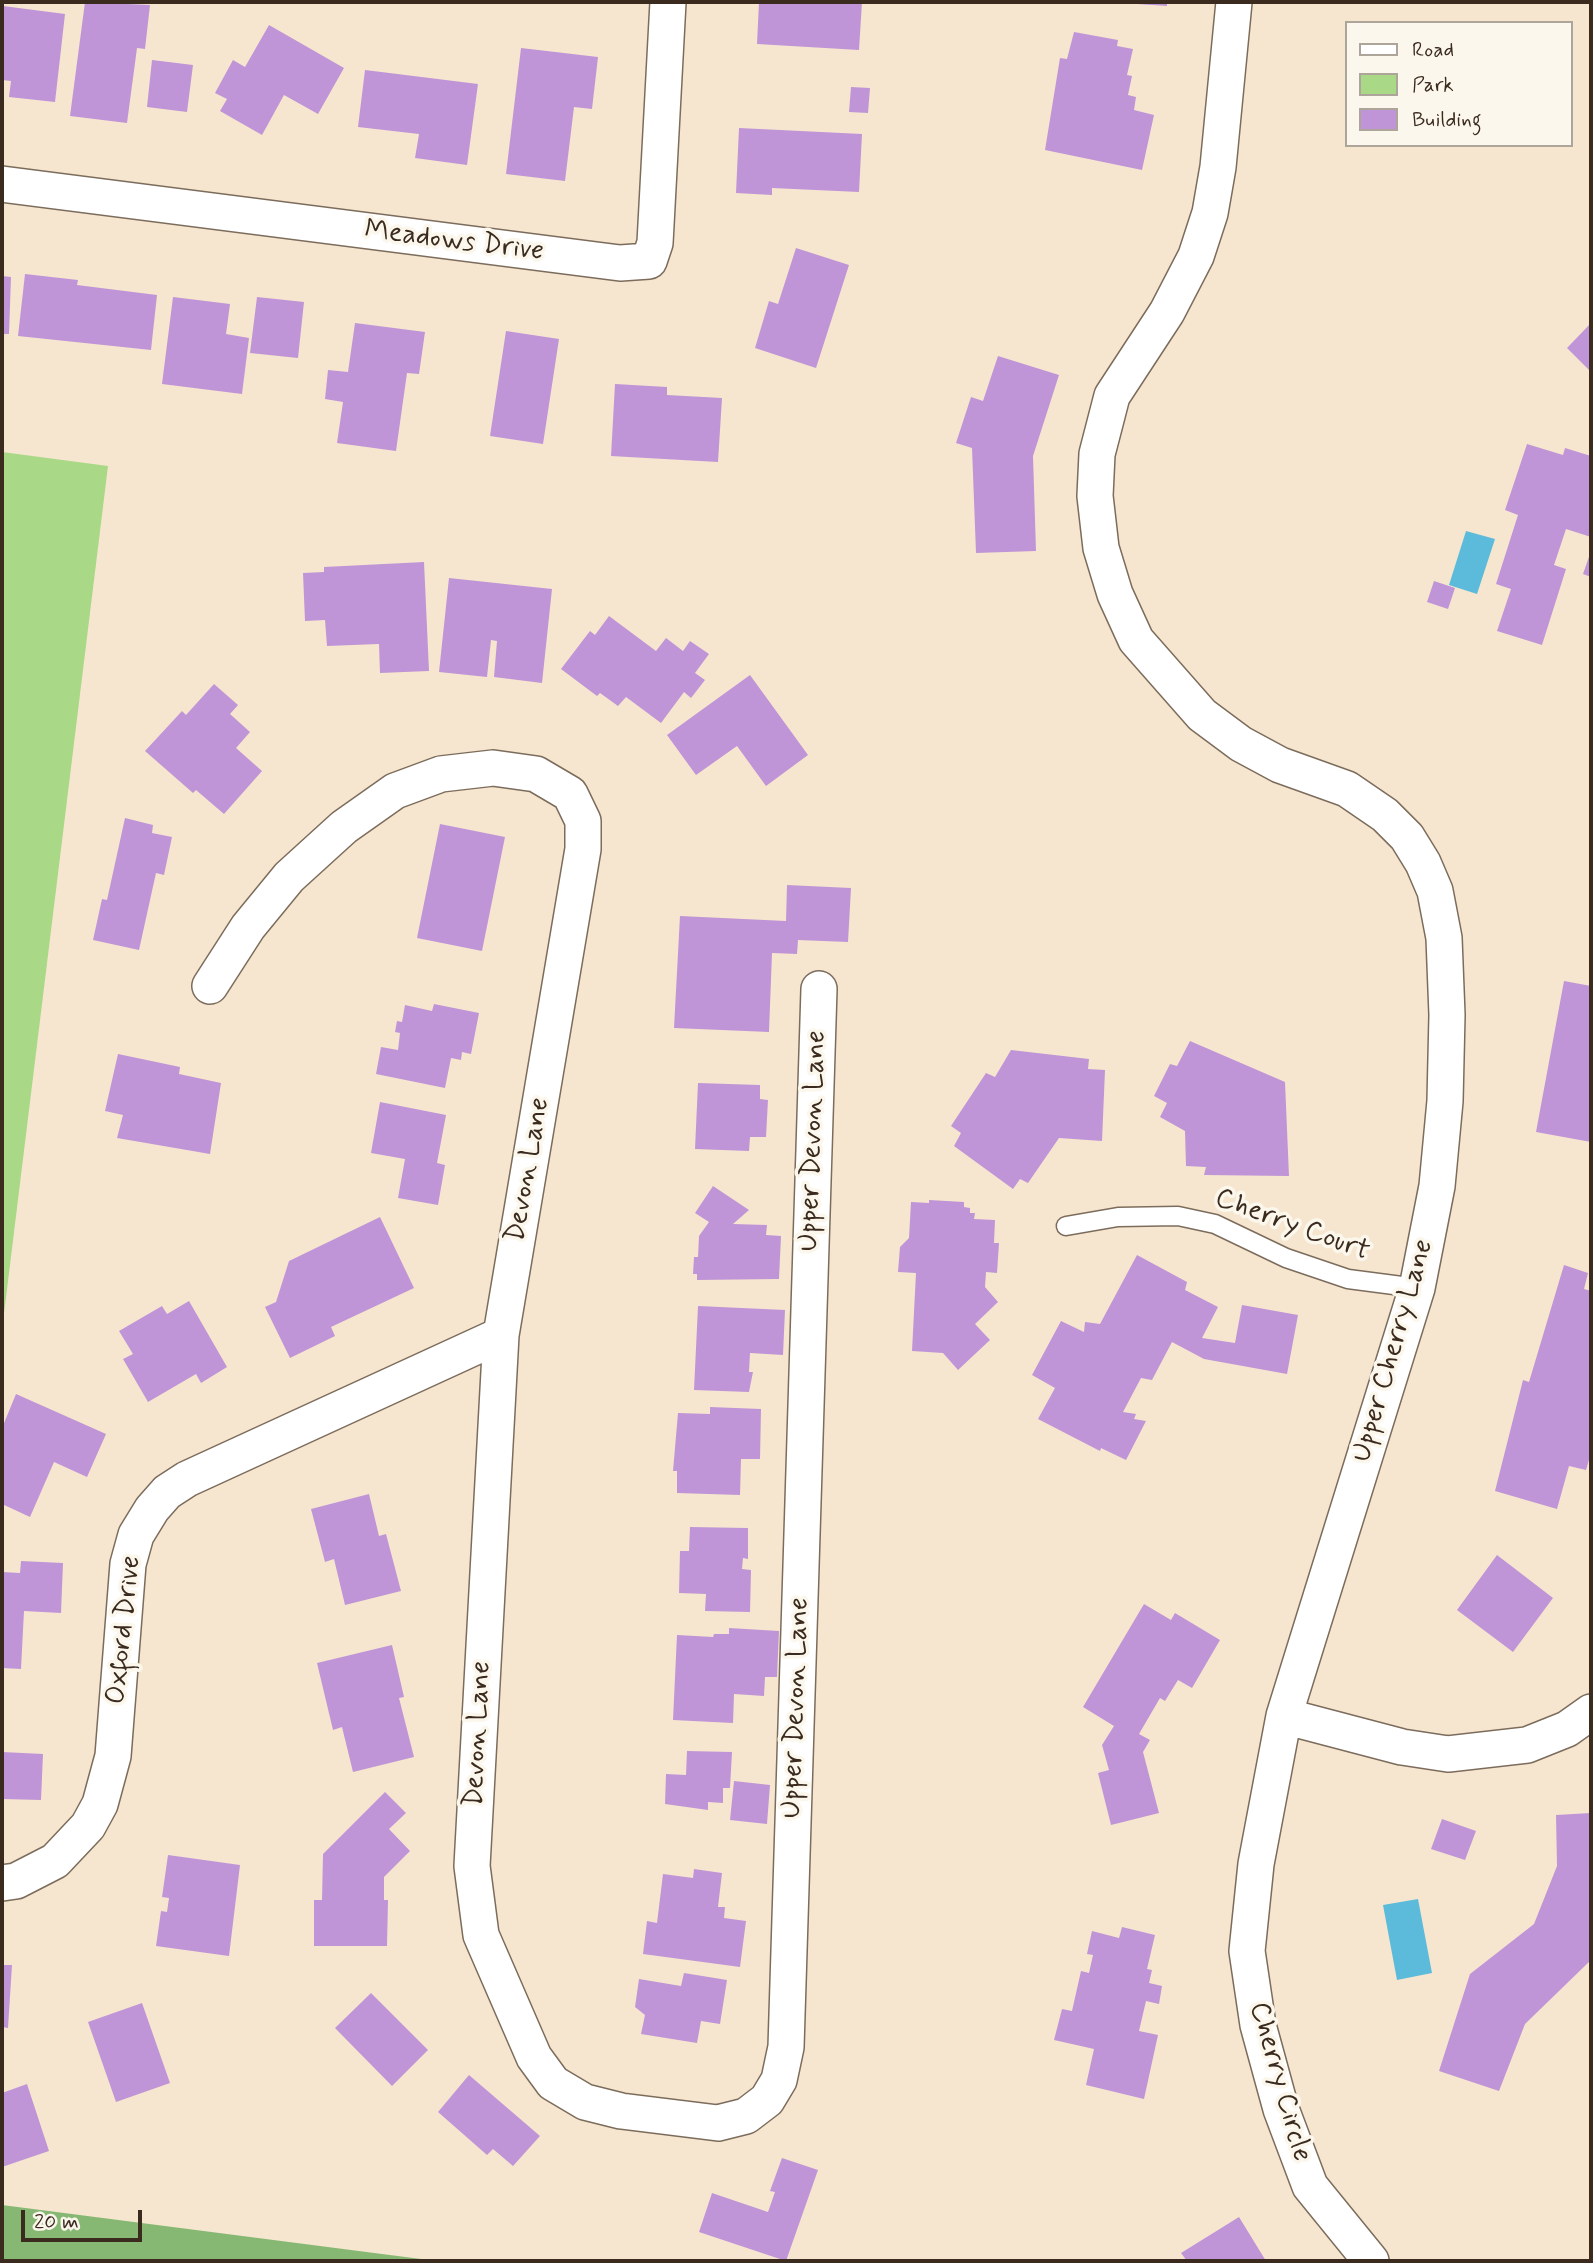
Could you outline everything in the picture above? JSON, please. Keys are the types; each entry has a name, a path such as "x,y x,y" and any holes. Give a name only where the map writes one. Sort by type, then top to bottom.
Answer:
{"street":[{"name":"Meadows Drive","path":"2,184 620,263 649,261 655,243 668,2"},
{"name":"Upper Cherry Lane","path":"1234,2 1218,167 1210,213 1196,256 1167,312 1112,396 1097,454 1095,496 1101,548 1115,594 1136,640 1202,715 1241,744 1280,765 1347,789 1385,815 1407,837 1432,882 1444,937 1447,1016 1445,1101 1437,1185 1417,1288 1284,1716"},
{"name":"Devon Lane","path":"210,986 248,927 289,877 344,827 395,792 441,774 493,768 536,774 570,794 583,821 583,849 501,1335 472,1866 481,1935 508,2000"},
{"name":"Upper Devon Lane","path":"508,2000 534,2057 553,2082 585,2102 621,2112 718,2123 746,2116 767,2100 779,2080 786,2047 819,989"},
{"name":"Oxford Drive","path":"2,1883 16,1881 55,1861 88,1826 100,1804 113,1756 128,1564 136,1535 152,1509 167,1492 187,1479 501,1335"},
{"path":"1284,1716 1402,1748 1448,1754 1527,1745 1567,1729 1591,1712"},
{"name":"Cherry Circle","path":"1284,1716 1256,1864 1247,1951 1258,2025 1281,2109 1310,2186 1371,2261"}],"lane":[{"name":"Cherry Court","path":"1066,1226 1118,1217 1178,1216 1214,1224 1286,1258 1348,1279 1417,1288"}],"green space":[{"path":"2,452 108,466 2,1330"},
{"path":"2,2205 382,2254 437,2261 2,2261"}],"water":[{"path":"1466,531 1495,539 1477,594 1449,585"},
{"path":"1418,1899 1432,1973 1397,1980 1383,1905"}],"building":[{"path":"85,2 150,5 145,49 137,48 127,123 70,116"},
{"path":"759,2 862,2 859,50 757,44"},
{"path":"1167,2 1167,6 1137,4"},
{"path":"3,6 65,14 55,102 9,97 11,81 2,80"},
{"path":"269,25 344,68 318,114 284,95 262,135 220,111 227,99 215,93 233,60 245,67"},
{"path":"1074,32 1118,40 1117,46 1133,49 1127,75 1132,76 1128,95 1136,97 1134,110 1154,115 1142,170 1045,150 1060,58 1067,59"},
{"path":"521,48 598,57 592,109 574,107 565,181 506,174"},
{"path":"152,60 193,65 187,112 147,107"},
{"path":"365,70 478,84 467,165 415,158 419,134 358,127"},
{"path":"851,87 870,88 868,113 849,112"},
{"path":"739,128 862,134 859,192 772,188 772,195 736,193"},
{"path":"796,248 849,265 816,368 755,348 769,301 778,304"},
{"path":"25,274 78,280 77,285 157,295 151,350 18,336"},
{"path":"2,276 11,277 9,334 2,334"},
{"path":"173,297 230,304 226,334 249,338 242,394 162,384"},
{"path":"257,297 304,302 298,358 250,353"},
{"path":"355,323 425,332 419,374 407,373 396,451 337,443 343,402 325,399 328,370 348,372"},
{"path":"1591,323 1591,372 1567,348"},
{"path":"506,331 559,339 543,444 490,436"},
{"path":"998,356 1059,375 1033,456 1036,551 976,553 972,448 956,443 971,397 983,401"},
{"path":"615,384 667,387 667,395 722,398 718,462 611,456"},
{"path":"1527,444 1563,455 1565,448 1591,456 1591,537 1566,529 1554,565 1566,569 1542,645 1497,631 1511,589 1496,584 1518,515 1505,510"},
{"path":"1591,551 1591,577 1583,574"},
{"path":"424,562 429,671 380,673 379,644 327,646 325,620 305,621 303,573 324,572 324,567"},
{"path":"449,578 552,589 542,683 494,677 497,641 491,640 487,677 439,672"},
{"path":"1434,581 1455,588 1448,609 1427,602"},
{"path":"609,616 656,651 666,638 683,651 690,641 709,654 695,673 705,680 691,698 684,692 661,723 626,697 618,706 600,693 597,696 561,669 590,631 595,635"},
{"path":"750,675 808,755 766,786 737,746 696,775 667,735"},
{"path":"214,684 238,705 230,714 250,732 236,748 262,771 224,814 196,790 193,793 145,751 182,711 186,715"},
{"path":"125,818 153,825 152,833 172,837 164,875 156,873 139,950 93,940 102,899 107,900"},
{"path":"440,824 505,837 482,951 417,938"},
{"path":"787,885 851,888 848,942 798,940 797,954 772,953 769,1032 674,1028 680,916 786,921"},
{"path":"1564,981 1591,986 1591,1142 1536,1132"},
{"path":"434,1004 479,1013 471,1054 462,1052 461,1060 451,1058 445,1088 376,1074 381,1047 398,1050 400,1033 395,1032 397,1021 402,1022 405,1005 432,1011"},
{"path":"1190,1041 1285,1082 1289,1176 1204,1175 1206,1167 1186,1166 1185,1131 1160,1117 1167,1103 1154,1096 1170,1064 1177,1066"},
{"path":"1011,1050 1089,1059 1088,1069 1105,1070 1102,1141 1059,1138 1028,1183 1020,1179 1013,1189 954,1146 961,1133 951,1126 986,1073 995,1077"},
{"path":"118,1054 180,1067 179,1074 221,1083 210,1154 117,1138 123,1115 105,1111"},
{"path":"698,1083 760,1085 760,1099 768,1100 766,1137 750,1137 749,1151 695,1149"},
{"path":"380,1102 446,1115 437,1163 445,1165 438,1205 398,1198 405,1159 371,1153"},
{"path":"713,1186 749,1210 733,1224 767,1225 766,1235 781,1236 779,1279 697,1280 697,1274 693,1274 694,1257 698,1257 699,1236 709,1222 695,1213"},
{"path":"929,1200 964,1202 964,1207 970,1208 970,1213 975,1213 974,1219 995,1220 994,1243 999,1243 997,1273 986,1272 985,1287 998,1302 975,1324 990,1340 958,1370 943,1353 912,1351 916,1273 898,1272 900,1247 909,1238 911,1202 929,1203"},
{"path":"380,1217 414,1288 331,1327 335,1336 290,1358 265,1307 276,1302 289,1261"},
{"path":"1137,1255 1187,1282 1185,1290 1218,1307 1202,1338 1235,1343 1242,1305 1298,1315 1287,1374 1204,1359 1172,1342 1152,1380 1141,1378 1123,1412 1136,1414 1134,1419 1146,1421 1126,1460 1101,1448 1100,1451 1038,1419 1055,1388 1032,1375 1061,1321 1084,1332 1085,1322 1100,1324"},
{"path":"1564,1265 1588,1273 1584,1289 1591,1291 1591,1453 1586,1470 1569,1466 1557,1509 1495,1491 1523,1380 1529,1382"},
{"path":"189,1301 227,1367 201,1383 196,1374 148,1402 123,1359 133,1354 119,1331 162,1306 167,1314"},
{"path":"698,1306 785,1310 783,1355 750,1353 749,1372 753,1372 749,1392 694,1390"},
{"path":"16,1394 106,1434 87,1477 54,1462 30,1517 2,1504 2,1428"},
{"path":"710,1407 761,1409 760,1459 741,1459 740,1495 677,1493 677,1471 673,1471 678,1413 710,1414"},
{"path":"369,1494 379,1536 386,1534 401,1591 345,1605 334,1559 325,1562 311,1509"},
{"path":"690,1527 748,1528 748,1559 743,1558 742,1569 751,1570 750,1612 705,1611 706,1594 679,1593 680,1551 689,1551"},
{"path":"1497,1555 1553,1598 1513,1652 1457,1610"},
{"path":"21,1561 63,1563 61,1613 24,1611 21,1669 2,1668 2,1572 20,1573"},
{"path":"1144,1604 1171,1620 1175,1613 1220,1640 1192,1688 1178,1680 1165,1701 1160,1698 1139,1734 1150,1740 1143,1752 1159,1813 1111,1825 1098,1773 1109,1770 1102,1745 1114,1726 1083,1707"},
{"path":"729,1628 779,1631 777,1677 765,1677 764,1696 734,1694 733,1723 673,1720 677,1635 713,1637 714,1634 729,1634"},
{"path":"392,1645 404,1697 399,1698 414,1757 353,1772 342,1727 333,1730 317,1663"},
{"path":"687,1751 732,1752 730,1788 723,1788 723,1803 708,1802 708,1810 665,1804 666,1774 686,1775"},
{"path":"2,1752 43,1754 41,1800 2,1799"},
{"path":"734,1781 770,1785 767,1824 730,1820"},
{"path":"385,1792 406,1813 389,1829 410,1851 384,1877 384,1900 388,1900 387,1946 314,1946 314,1900 322,1900 323,1854"},
{"path":"1591,1813 1591,1960 1525,2024 1499,2091 1439,2071 1470,1974 1534,1924 1557,1866 1556,1815"},
{"path":"1442,1819 1476,1831 1465,1860 1431,1849"},
{"path":"168,1855 240,1865 229,1956 156,1946 161,1911 167,1912 169,1898 162,1897"},
{"path":"694,1869 722,1873 718,1907 725,1907 724,1918 746,1921 740,1967 643,1954 647,1921 657,1923 663,1874 693,1878"},
{"path":"1122,1927 1155,1935 1147,1969 1152,1970 1149,1983 1162,1986 1159,2004 1146,2001 1139,2031 1158,2035 1144,2099 1086,2085 1094,2049 1054,2040 1062,2009 1072,2011 1081,1971 1089,1973 1093,1955 1087,1954 1092,1931 1119,1938"},
{"path":"2,1965 12,1965 8,2028 2,2027"},
{"path":"684,1973 727,1980 720,2024 701,2021 697,2043 641,2034 645,2015 635,2007 639,1979 681,1986"},
{"path":"371,1993 428,2050 392,2086 335,2028"},
{"path":"142,2003 170,2083 116,2102 88,2022"},
{"path":"469,2075 540,2136 513,2166 493,2149 487,2155 438,2112"},
{"path":"27,2084 49,2151 2,2167 2,2093"},
{"path":"782,2158 818,2170 786,2261 699,2232 712,2193 768,2212 775,2192 770,2191"},
{"path":"1239,2217 1266,2261 1187,2261 1181,2253"}]}
